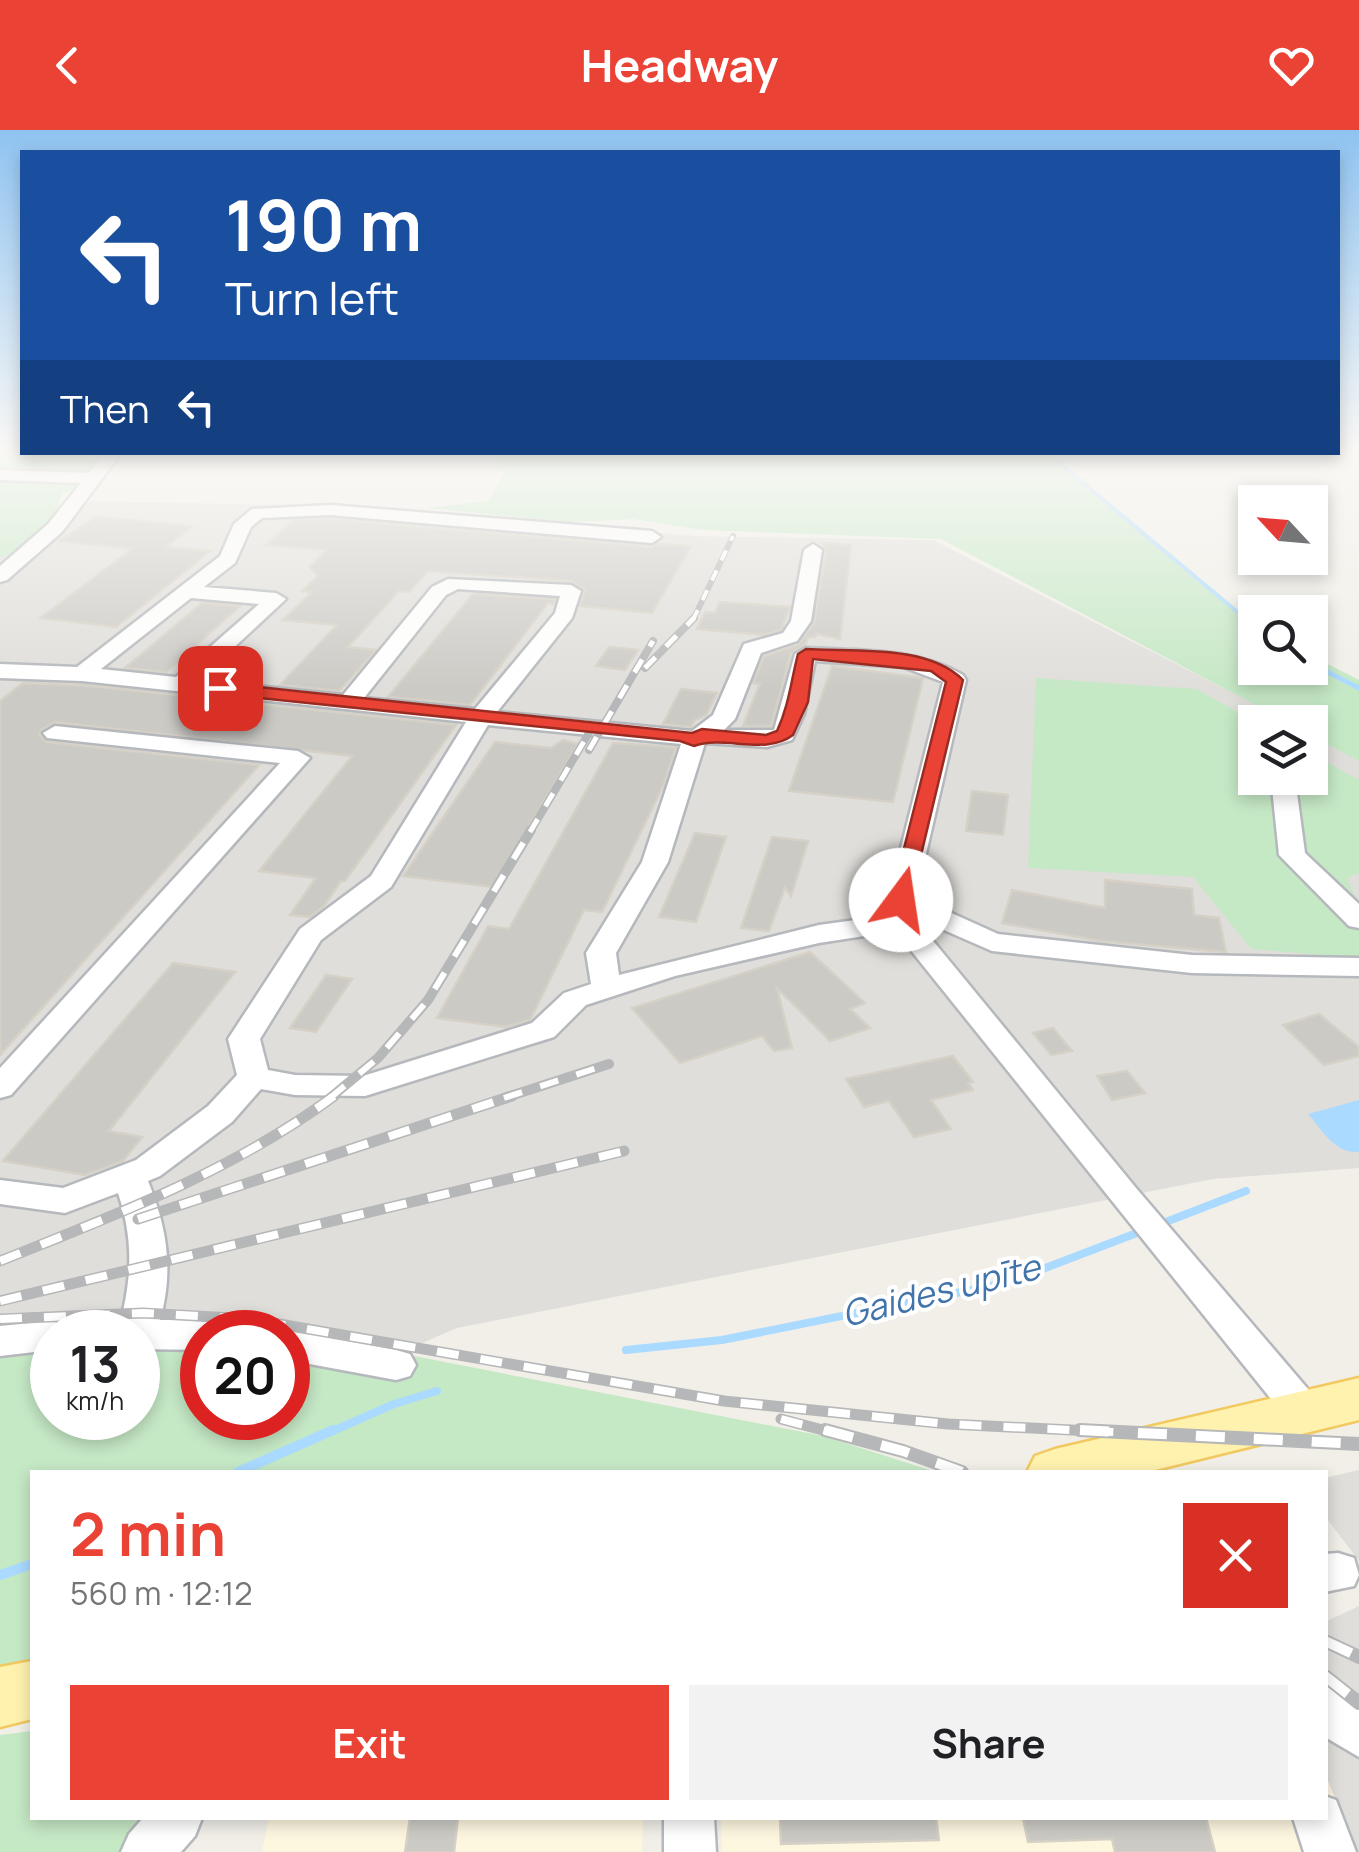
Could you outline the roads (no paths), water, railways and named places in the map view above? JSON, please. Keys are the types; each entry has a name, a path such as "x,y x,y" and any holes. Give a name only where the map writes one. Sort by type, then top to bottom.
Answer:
{"main road":[{"path":"1074,1470 1132,1464 1359,1399"},
{"path":"0,1697 30,1690"}],"street":[{"path":"0,576 52,530"},
{"path":"82,674 228,560 240,530"},
{"path":"573,530 652,537"},
{"path":"606,987 601,953 655,862 698,738 723,719 752,649 790,637 801,621 813,550"},
{"path":"254,1077 244,1039 310,935 380,880 481,717 565,614 571,592 456,583 439,591 349,702"},
{"path":"182,684 276,599 186,592"},
{"path":"0,670 82,674 698,738 767,740 784,735 799,702 798,684 806,654 937,667 955,680 901,900 879,925"},
{"path":"0,1088 170,895 298,758 55,734"},
{"path":"1284,795 1292,855 1359,920"},
{"path":"901,900 992,942 1192,964 1359,968"},
{"path":"254,1077 294,1084 365,1086 543,1030 575,999 666,968 819,934 879,925 914,937 1305,1413"},
{"path":"0,1192 65,1201 148,1168 220,1114 254,1077"},
{"path":"128,1176 144,1210 152,1254 150,1295 145,1310"},
{"path":"0,1341 30,1338"},
{"path":"310,1349 396,1365"},
{"path":"1328,1710 1359,1734"},
{"path":"147,1852 175,1820"},
{"path":"689,1820 690,1852"},
{"path":"1319,1820 1330,1852"}],"water":[{"path":"1359,1100 1359,1152 1336,1145 1308,1114"}],"waterway":[{"path":"1140,530 1238,612"},
{"path":"1328,672 1359,688"},
{"name":"Gaides upīte","path":"1158,1225 1246,1191"},
{"name":"Gaides upīte","path":"626,1350 722,1340 1006,1283 1142,1231"},
{"name":"Gaides upīte","path":"328,1433 394,1404 437,1391"},
{"name":"Gaides upīte","path":"243,1470 333,1430"},
{"name":"Gaides upīte","path":"0,1575 30,1565"}],"railway":[{"path":"694,618 733,536"},
{"path":"645,668 694,618"},
{"path":"589,750 653,641"},
{"path":"530,832 589,733"},
{"path":"330,1098 378,1058 428,1000 531,830"},
{"path":"504,1098 609,1064"},
{"path":"0,1261 214,1169 334,1096"},
{"path":"138,1219 512,1096"},
{"path":"0,1301 624,1151"},
{"path":"0,1319 143,1313 250,1319 724,1401 948,1424 1132,1433"},
{"path":"781,1419 834,1433"},
{"path":"825,1430 956,1470"},
{"path":"1080,1430 1359,1444"},
{"path":"1328,1642 1359,1657"},
{"path":"1328,1678 1359,1703"}]}
